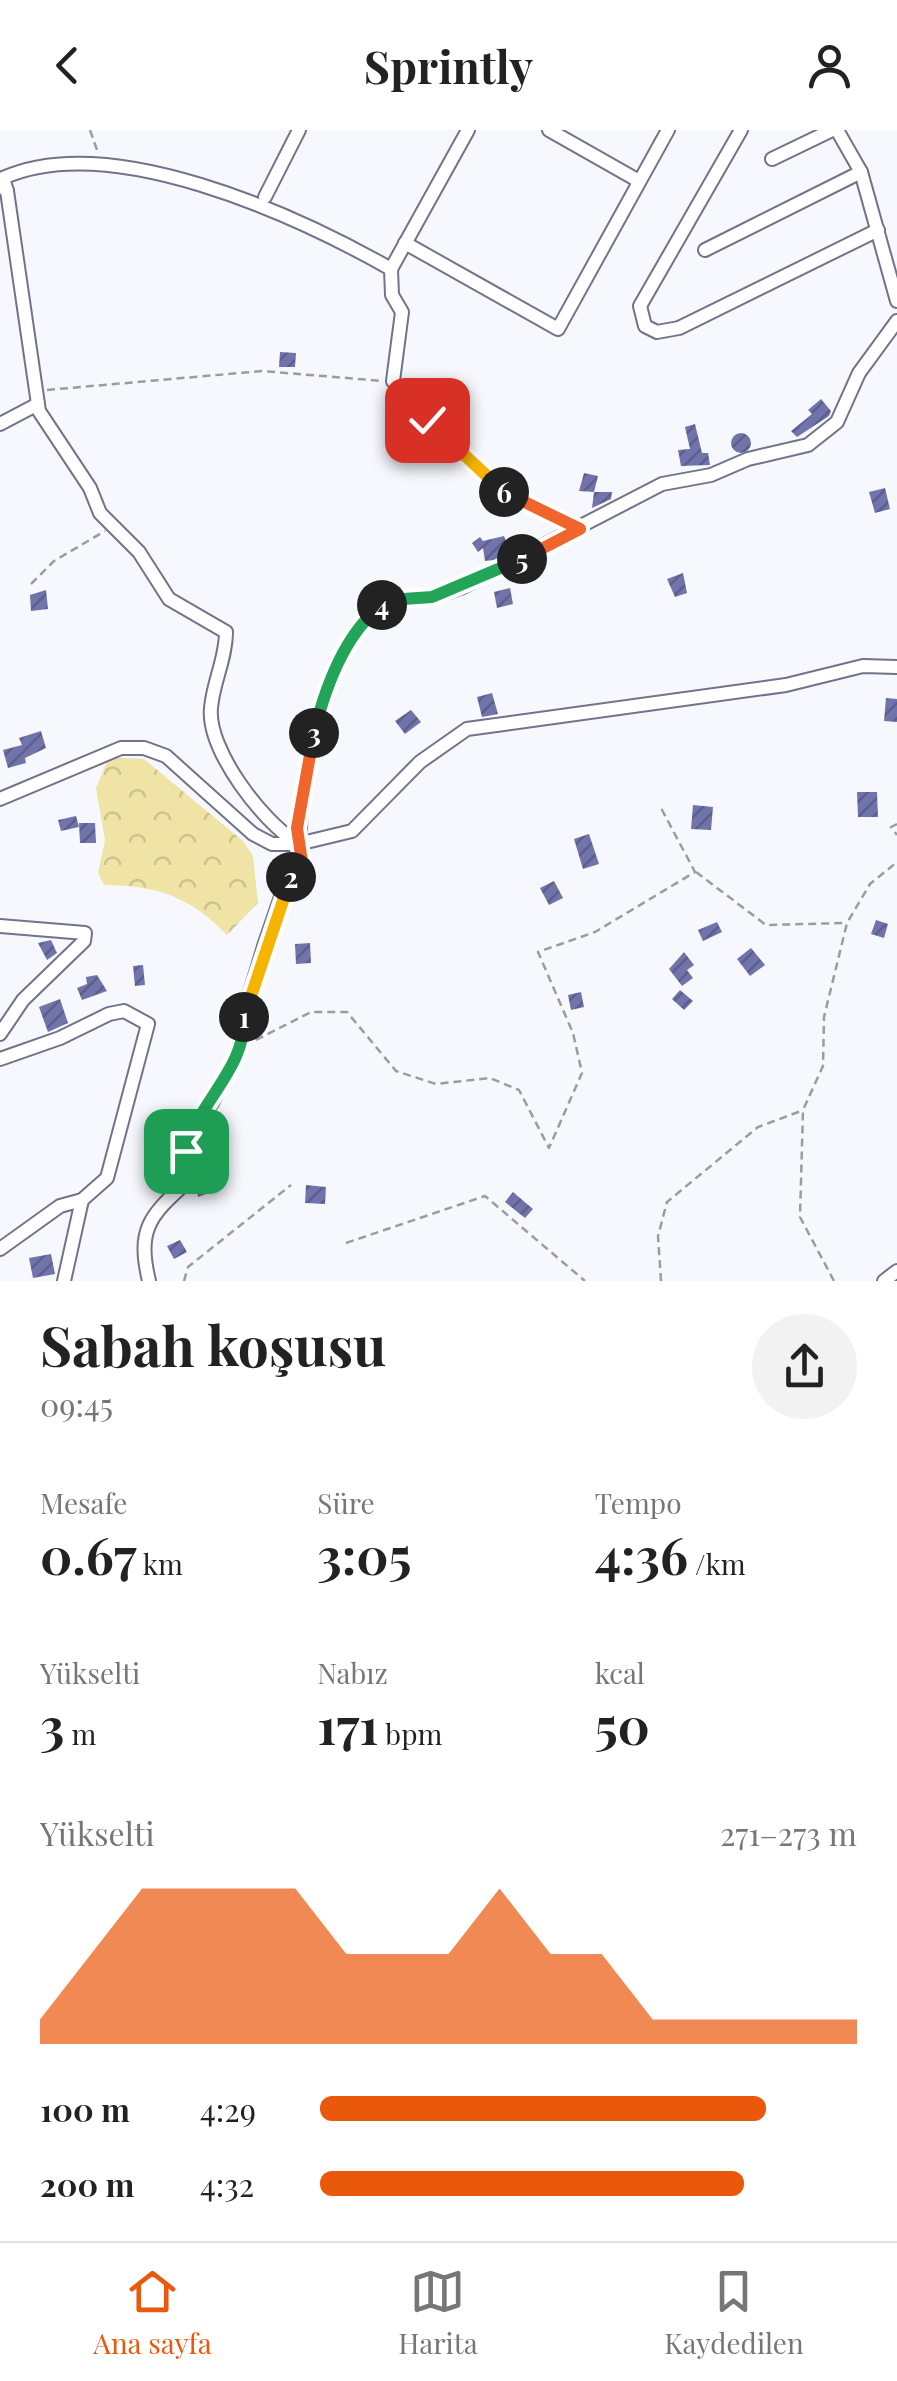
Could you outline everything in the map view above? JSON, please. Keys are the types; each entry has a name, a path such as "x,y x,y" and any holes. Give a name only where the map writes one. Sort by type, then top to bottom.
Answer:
{"street":[{"path":"265,197 299,130"},
{"path":"393,381 402,312 392,295 390,269 468,130"},
{"path":"548,130 639,182"},
{"path":"405,243 558,329 668,130"},
{"path":"741,130 640,306 645,326 657,332 680,328 878,230"},
{"path":"772,159 834,130 861,172 897,301"},
{"path":"298,844 275,829 255,805 220,746 210,710 226,648 226,632 170,599 139,552 111,528 37,397 3,178 16,168 50,157 97,150 136,154 265,197 390,269"},
{"path":"705,250 861,172"},
{"path":"150,1281 143,1244 147,1221 186,1182 190,1132 212,1103 241,1045 244,1012 265,943 285,884 302,862 297,828 325,687 366,617 389,600 432,597 463,587 662,484 711,475 748,459 808,445 837,422 860,372 897,321"},
{"path":"0,424 37,397"},
{"path":"0,800 121,748 144,748 166,756 253,834 272,844 298,844 352,832 420,762 467,729 786,686 863,666 897,667"},
{"path":"0,926 86,933 84,942 23,1000 0,1034"},
{"path":"0,1059 60,1038 108,1014 124,1011 148,1024 107,1178 82,1200 60,1206 0,1249"},
{"path":"64,1281 82,1200"},
{"path":"70,1267 80,1281"},
{"path":"884,1281 897,1271"}],"path":[{"path":"90,130 97,150"},
{"path":"37,397 262,372 393,381 406,412 446,433 500,490 580,529"},
{"path":"32,584 54,560 111,528"},
{"path":"661,808 696,872 766,926 847,923"},
{"path":"897,824 891,826 897,835"},
{"path":"834,1281 800,1216 803,1110 823,1066 824,1017 847,923 870,884 897,862"},
{"path":"241,1045 275,1033 311,1012 346,1012 396,1071 436,1084 490,1078 519,1090 549,1148 582,1073 573,1033 538,952 594,932 696,872"},
{"path":"661,1281 658,1236 667,1202 758,1127 803,1110"},
{"path":"184,1281 188,1267 291,1185"},
{"path":"346,1243 484,1196 584,1281"}],"green space":[{"path":"109,757 144,759 243,841 253,856 258,903 227,935 200,911 172,896 140,887 104,885 98,873 105,840 96,788"}],"building":[{"path":"280,352 296,353 295,367 279,367"},
{"path":"821,399 831,411 829,416 797,437 791,431 812,414 808,410"},
{"path":"695,424 702,453 708,453 710,465 681,466 678,450 690,449 685,427"},
{"path":"741,433 751,443 741,453 731,443"},
{"path":"584,473 598,476 594,492 579,491"},
{"path":"885,488 890,509 875,513 869,492"},
{"path":"594,492 612,492 611,499 592,508"},
{"path":"504,536 510,551 494,560 485,561 483,548 478,552 472,543 480,537 483,541"},
{"path":"683,573 687,593 675,597 667,579"},
{"path":"510,588 513,604 497,608 494,592"},
{"path":"46,590 48,609 31,611 30,595"},
{"path":"492,693 498,714 482,717 477,697"},
{"path":"886,698 897,699 897,722 884,721"},
{"path":"411,710 421,722 405,734 395,721"},
{"path":"41,731 46,748 25,758 26,763 8,768 3,750 22,745 19,738"},
{"path":"857,792 877,792 878,817 858,817"},
{"path":"693,805 713,807 711,830 691,829"},
{"path":"76,816 79,827 61,831 58,820"},
{"path":"79,823 95,823 96,843 80,843"},
{"path":"589,834 599,864 583,869 574,839"},
{"path":"554,881 563,898 549,905 540,888"},
{"path":"876,920 888,924 884,938 871,934"},
{"path":"717,922 722,932 703,941 698,930"},
{"path":"51,940 57,953 47,960 38,943"},
{"path":"310,943 311,963 296,964 295,944"},
{"path":"751,948 765,965 750,976 737,959"},
{"path":"684,952 694,965 687,970 693,978 682,986 669,969"},
{"path":"143,965 145,985 135,986 133,966"},
{"path":"97,975 107,991 82,1000 77,988 87,984 86,977"},
{"path":"680,990 693,1001 684,1010 672,999"},
{"path":"581,992 584,1007 571,1010 568,995"},
{"path":"60,999 68,1023 48,1032 39,1007"},
{"path":"206,1179 211,1192 198,1197 196,1184"},
{"path":"306,1185 326,1187 325,1204 305,1203"},
{"path":"513,1192 533,1209 525,1218 505,1202"},
{"path":"180,1240 187,1252 174,1259 167,1246"},
{"path":"51,1254 55,1274 33,1278 29,1258"}],"route":[{"path":"186,1151 190,1132 212,1103 245,1035 244,1012 265,943 285,884 302,862 297,828 325,687 366,617 389,600 432,597 463,587 580,529 500,490 446,433 427,420"}]}
